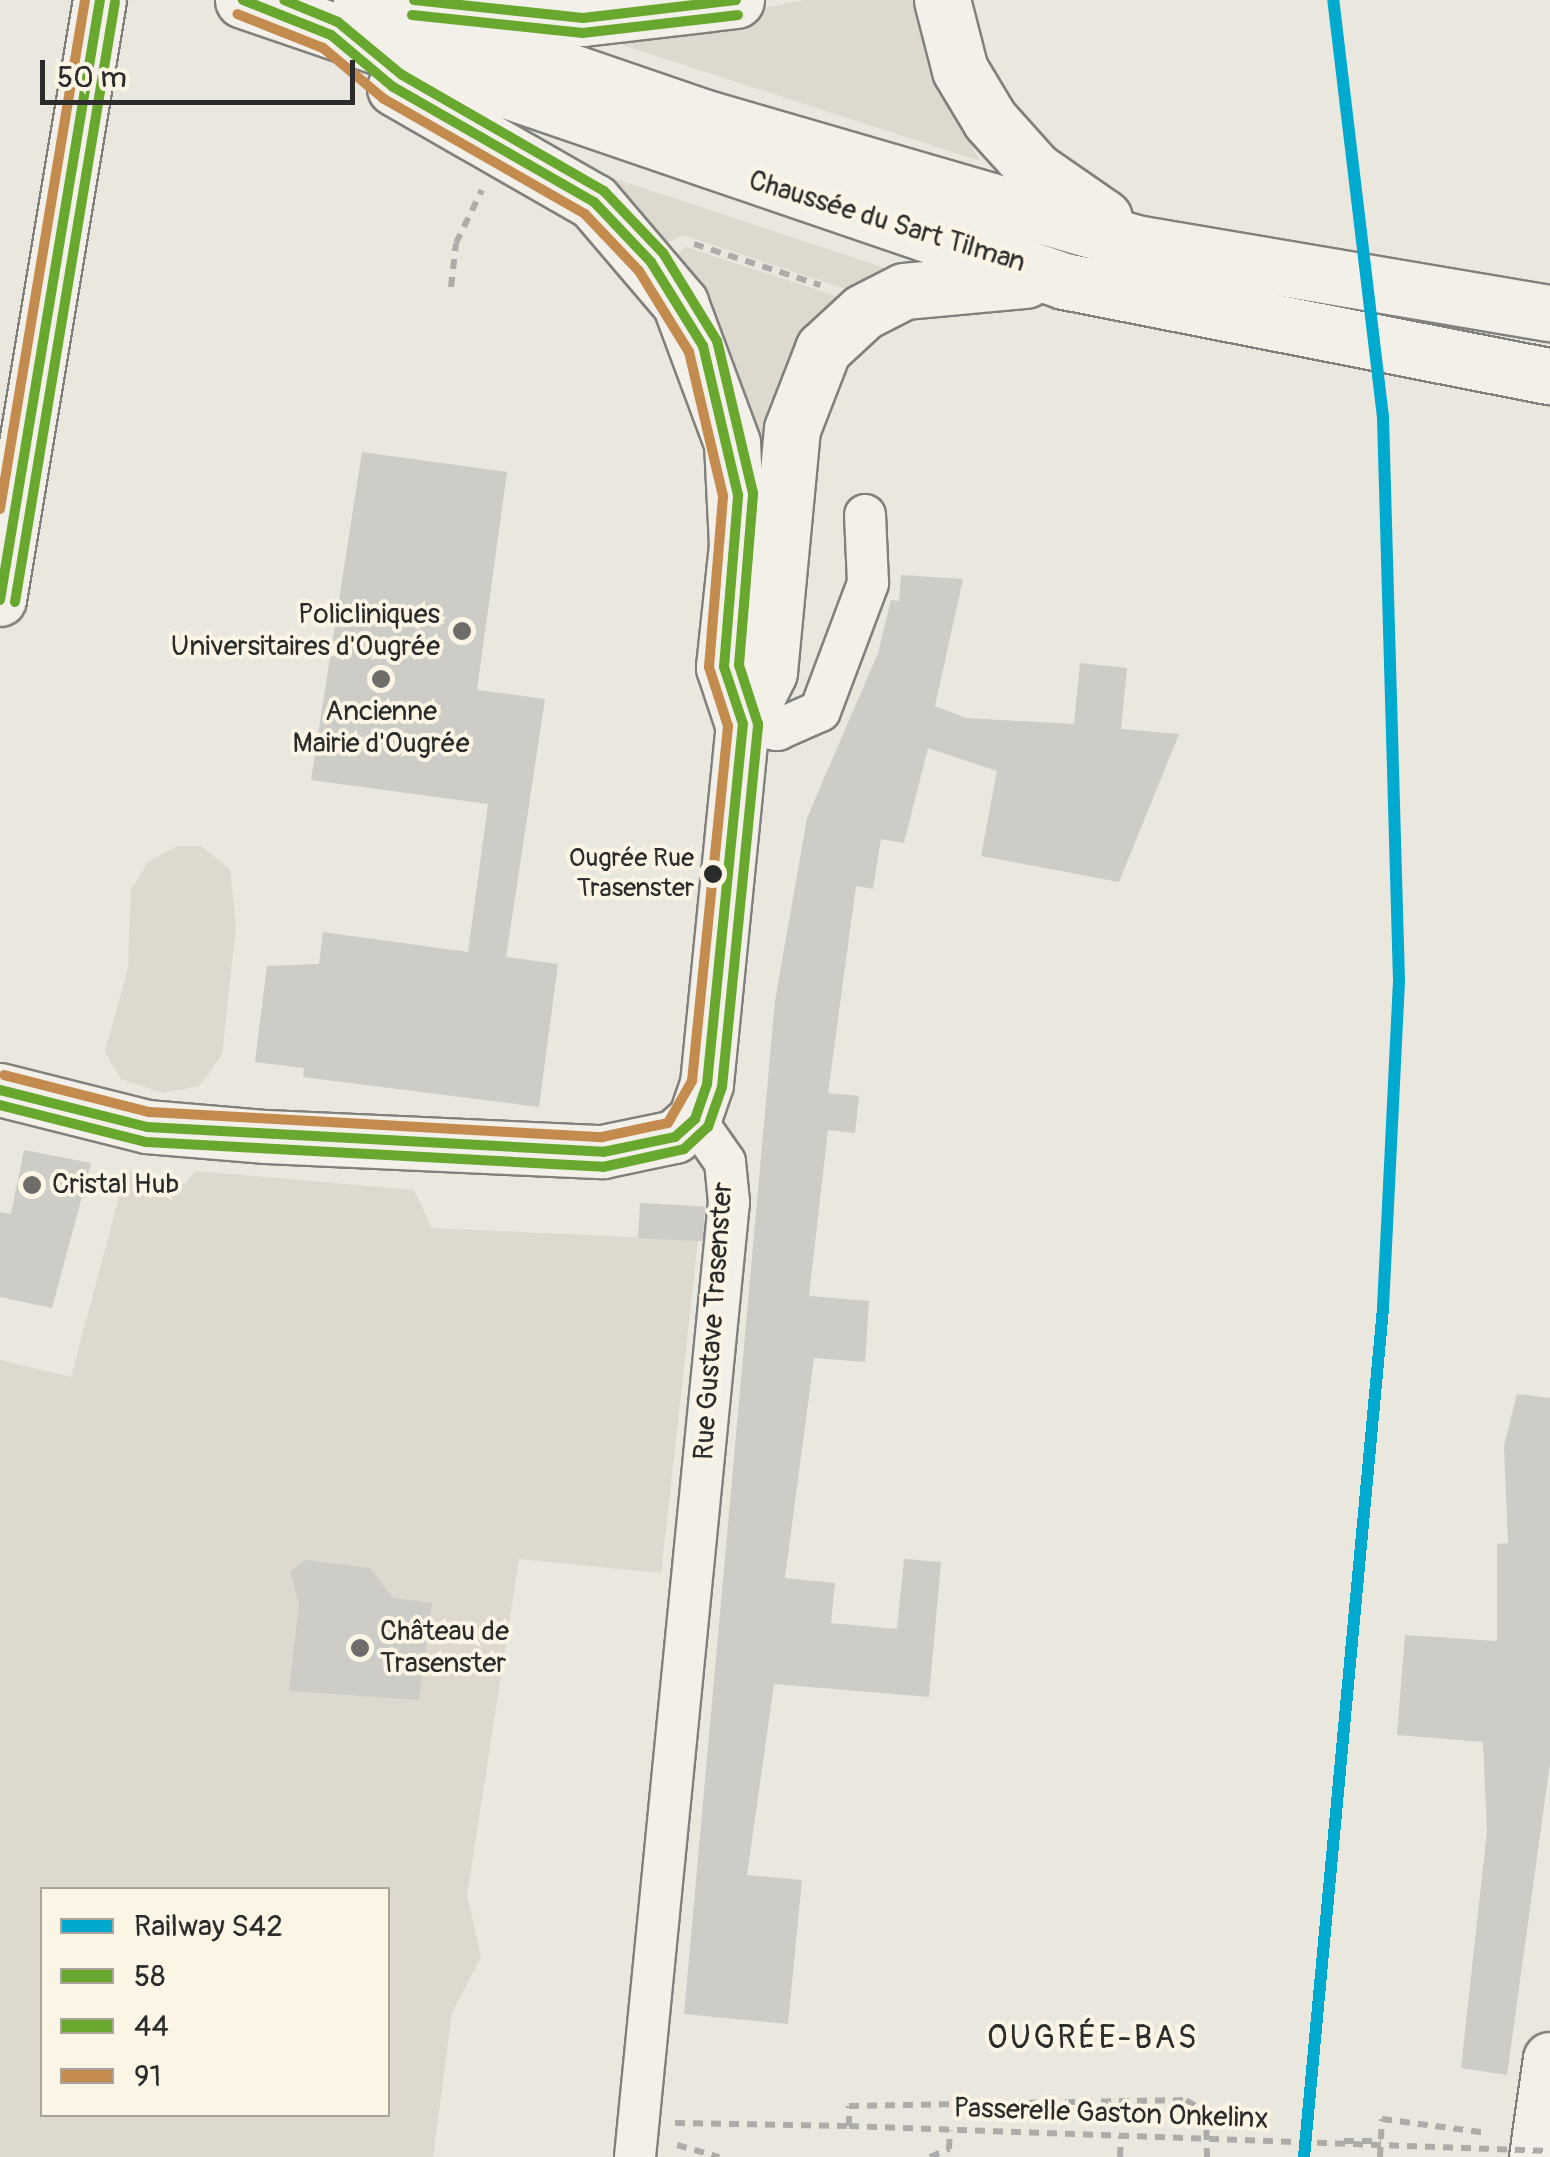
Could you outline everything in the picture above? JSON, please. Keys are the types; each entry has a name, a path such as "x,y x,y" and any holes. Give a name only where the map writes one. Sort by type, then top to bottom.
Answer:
{"highway":[{"name":"Chaussée du Sart Tilman","path":"242,0 346,18 1160,248 1550,313"},
{"path":"414,0 584,18 736,0"},
{"path":"942,0 960,70 990,120 1034,170 1160,248"},
{"name":"Chaussée du Sart Tilman","path":"346,18 1064,281 1157,305 1550,376"},
{"path":"346,18 393,87 594,202 680,303 732,443 737,546 724,667 743,724"},
{"path":"743,724 769,672 795,413 824,349 862,312 904,290 1064,281"}],"main road":[{"path":"0,600 100,0"},
{"path":"0,1090 147,1126 538,1151 653,1148 695,1119 707,1084 743,724"},
{"path":"1511,2153 1550,2058"}],"street":[{"path":"743,724 777,730 820,711 868,583 865,515"},
{"name":"Rue Gustave Trasenster","path":"635,2157 729,1202 725,1162 695,1119"}],"path":[{"path":"451,288 456,243 486,184"},
{"path":"679,242 828,288"},
{"path":"849,2126 849,2106 1186,2100 1206,2112 1208,2157"},
{"path":"1380,2157 1382,2119 1489,2130 1511,2153"},
{"name":"Passerelle Gaston Onkelinx","path":"713,2125 849,2126 1511,2153 1550,2151"},
{"path":"930,2157 950,2150 950,2130"},
{"path":"1120,2157 1121,2136"},
{"path":"1344,2141 1381,2141"}],"shaded area":[{"path":"804,0 914,0 936,81 980,161 607,40"},
{"path":"612,179 888,269 861,294 683,235 658,247 607,187"},
{"path":"686,247 842,298 753,536 669,260"},
{"path":"177,846 201,846 230,869 236,926 222,1055 199,1086 163,1093 121,1079 105,1052 128,968 131,890 148,862"},
{"path":"126,1171 185,1184 195,1171 414,1190 432,1228 698,1240 661,1573 519,1559 467,1895 481,1957 452,2013 433,2157 0,2157 0,1360 71,1377"}],"building":[{"path":"362,452 507,472 477,690 545,699 506,957 558,964 539,1107 303,1077 304,1068 255,1062 267,966 319,964 323,932 468,952 488,804 311,780"},
{"path":"901,575 963,579 935,706 966,718 1074,724 1080,663 1127,668 1121,729 1179,734 1119,882 981,856 997,771 928,748 904,843 881,839 873,889 856,886 828,1093 859,1096 855,1133 828,1130 809,1296 869,1301 865,1362 814,1358 785,1578 835,1583 831,1623 897,1629 904,1559 941,1562 929,1697 774,1684 747,1875 802,1880 788,2024 684,2014 775,1001 807,818 878,653 891,600 899,601"},
{"path":"24,1150 91,1163 52,1308 0,1297 0,1212 11,1214"},
{"path":"640,1203 705,1206 703,1241 638,1238"},
{"path":"1517,1394 1550,1398 1550,1763 1507,2075 1461,2068 1487,1831 1483,1742 1397,1735 1405,1635 1497,1641 1497,1544 1508,1543 1504,1446"},
{"name":"Château de Trasenster","path":"305,1560 370,1568 393,1598 432,1603 419,1700 289,1691 299,1604 290,1572"}],"rail line":[{"name":"S42","path":"1304,2157 1383,1308 1399,980 1383,417 1333,0"}],"transit line":[{"name":"91","path":"0,509 85,0"},
{"name":"58","path":"0,600 100,0"},
{"name":"58","path":"0,1090 147,1127 603,1152 675,1137 695,1119 707,1084 743,724 724,667 738,495 703,346 651,262 594,202 393,87 331,35 243,0"},
{"name":"44","path":"0,1105 146,1142 603,1167 684,1149 708,1127 722,1087 758,724 739,665 753,493 717,341 663,253 604,191 402,75 338,22 284,0"},
{"name":"58","path":"414,0 583,18 736,0"},
{"name":"44","path":"15,602 115,2"},
{"name":"91","path":"4,1075 149,1112 602,1137 668,1123 692,1081 728,726 709,667 723,496 689,352 639,271 585,214 384,99 323,48 237,14"},
{"name":"44","path":"412,15 583,33 738,15"}],"place":[{"name":"Policliniques Universitaires d'Ougrée","path":"462,631"},
{"name":"Ancienne Mairie d'Ougrée","path":"381,679"},
{"name":"Ougrée Rue Trasenster","path":"713,874"},
{"name":"Cristal Hub","path":"32,1185"},
{"name":"Château de Trasenster","path":"360,1648"}],"district":[{"name":"OUGRÉE-BAS","path":"1093,2038"}]}
